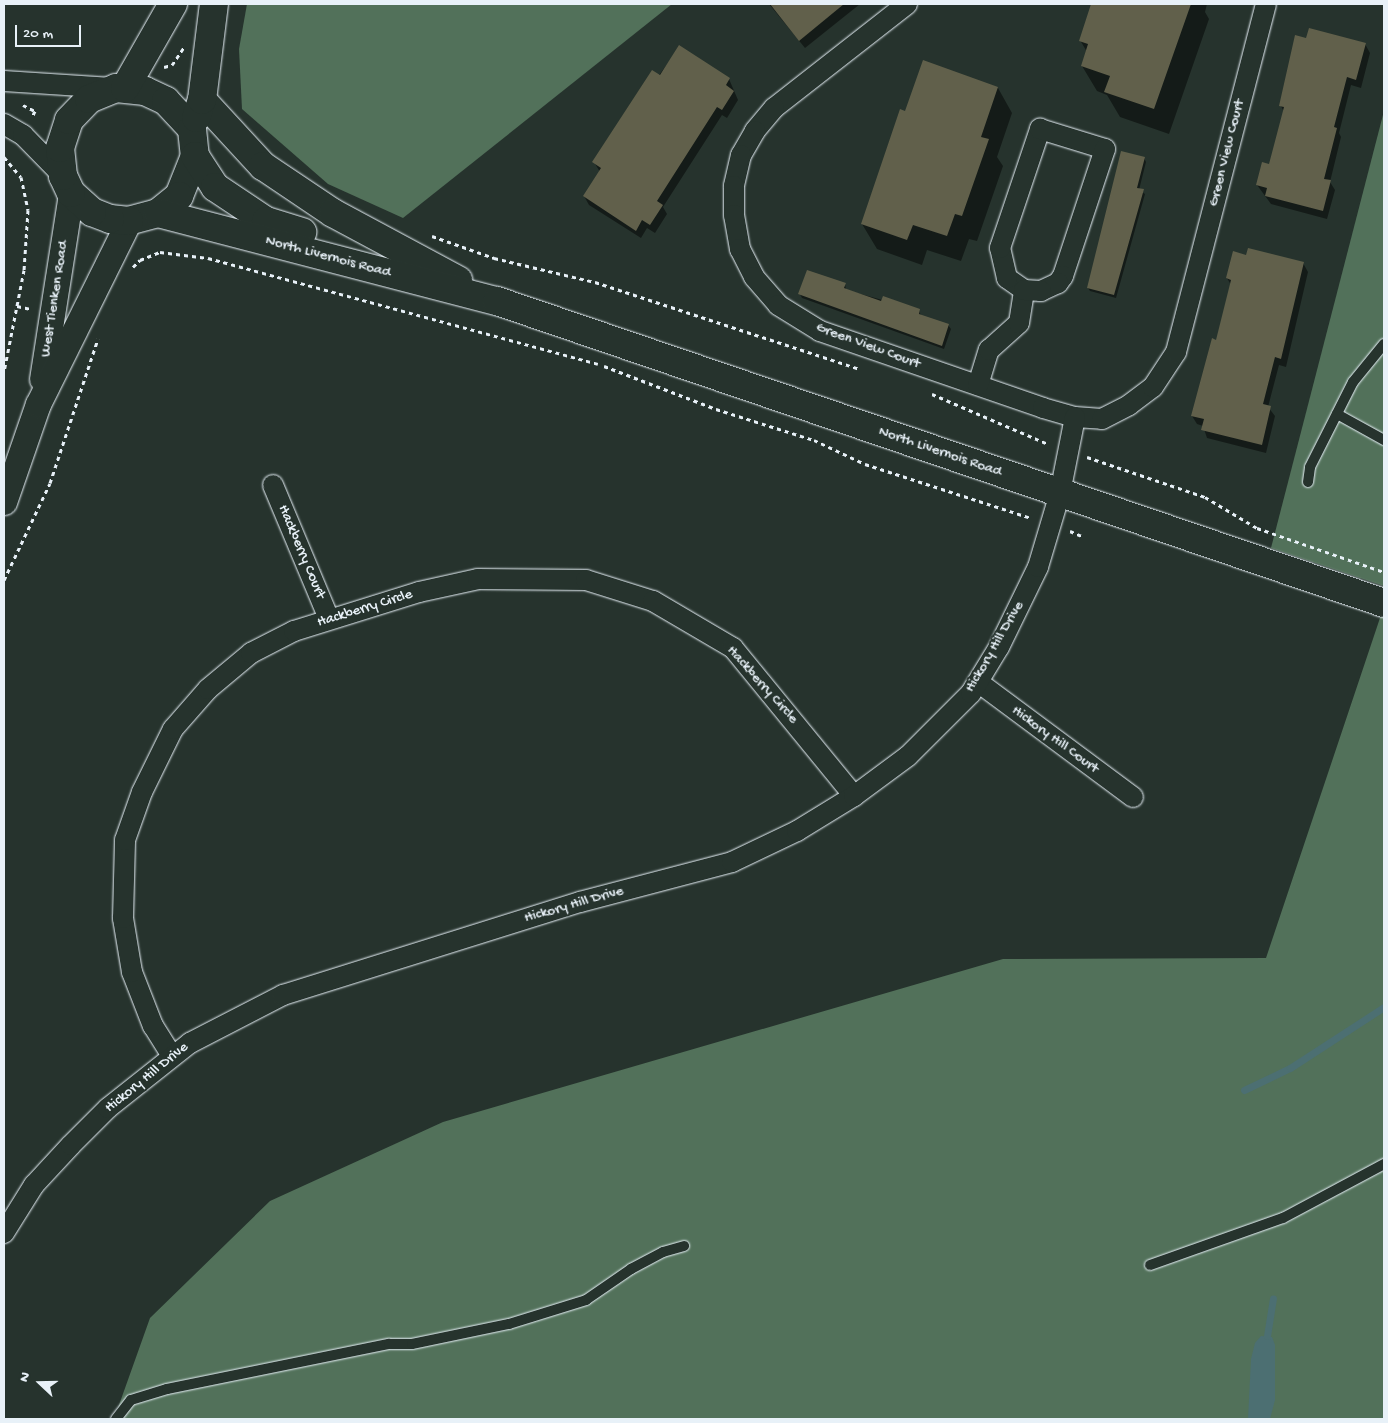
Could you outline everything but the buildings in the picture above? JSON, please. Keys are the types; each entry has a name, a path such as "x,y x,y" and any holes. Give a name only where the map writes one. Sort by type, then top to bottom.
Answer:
{"main road":[{"path":"120,88 145,52 173,4"},
{"path":"192,129 166,101 145,90 120,88 89,99 69,120 60,148 67,185 92,212 110,219 128,221 158,213 178,196 195,156 192,129 202,100 214,4"},
{"path":"202,100 263,166 333,213 404,251"},
{"name":"North Livernois Road","path":"195,156 215,187 266,221 360,245 404,251 497,300"},
{"name":"North Livernois Road","path":"158,213 497,300 1384,603"}],"street":[{"name":"Green View Court","path":"907,4 774,108 755,131 742,155 734,186 735,224 740,249 754,276 778,305 820,331 1075,417 1102,419 1129,405 1153,387 1176,352 1266,4"},
{"path":"4,81 120,88"},
{"path":"4,124 24,135 67,185"},
{"path":"1040,129 1105,149 1063,276 1058,283 1041,291 1024,290 1007,278 1000,248 1040,129"},
{"name":"West Tienken Road","path":"38,404 67,185"},
{"name":"West Tienken Road","path":"4,502 38,404 128,221"},
{"path":"978,385 989,350 1019,323 1024,290"},
{"path":"1060,493 1075,417"},
{"name":"Hackberry Court","path":"273,485 329,619"},
{"name":"Hickory Hill Drive","path":"4,1234 34,1186 71,1144 108,1108 190,1043 283,996 580,902 732,862 797,831 854,796 908,756 971,693 1038,567 1060,493"},
{"name":"Hackberry Circle","path":"172,1056 153,1026 132,972 123,918 125,840 139,800 173,729 208,689 251,653 294,631 419,592 478,579 586,580 653,602 733,648 854,796"},
{"name":"Hickory Hill Court","path":"978,682 1133,797"}],"lane":[{"path":"1308,482 1310,467 1353,382 1384,344"},
{"path":"1336,414 1384,440"},
{"path":"1150,1265 1283,1218 1384,1164"},
{"path":"116,1419 131,1400 167,1389 389,1344 412,1344 509,1324 586,1300 639,1265 684,1246"}],"path":[{"path":"145,52 168,68 184,46 207,49"},
{"path":"4,157 21,176 28,210 24,270 4,372"},
{"path":"428,235 494,258 595,282 868,372"},
{"path":"129,272 140,260 160,252 208,258 553,350 603,365 716,409 814,440 865,464 1082,536"},
{"path":"4,580 50,483 99,337"},
{"path":"924,391 1015,432 1205,497 1257,528 1384,572"}],"green space":[{"path":"247,4 672,4 403,218 328,184 242,109 239,49"},
{"path":"1384,111 1384,586 1271,548"},
{"path":"1384,606 1384,1419 114,1419 150,1318 270,1201 443,1122 1003,959 1266,958"}],"water":[{"path":"1261,1336 1272,1337 1275,1345 1275,1400 1270,1419 1248,1419 1251,1359 1255,1343"}],"waterway":[{"path":"1244,1090 1290,1068 1384,1007"},
{"path":"1267,1336 1273,1298"}]}
